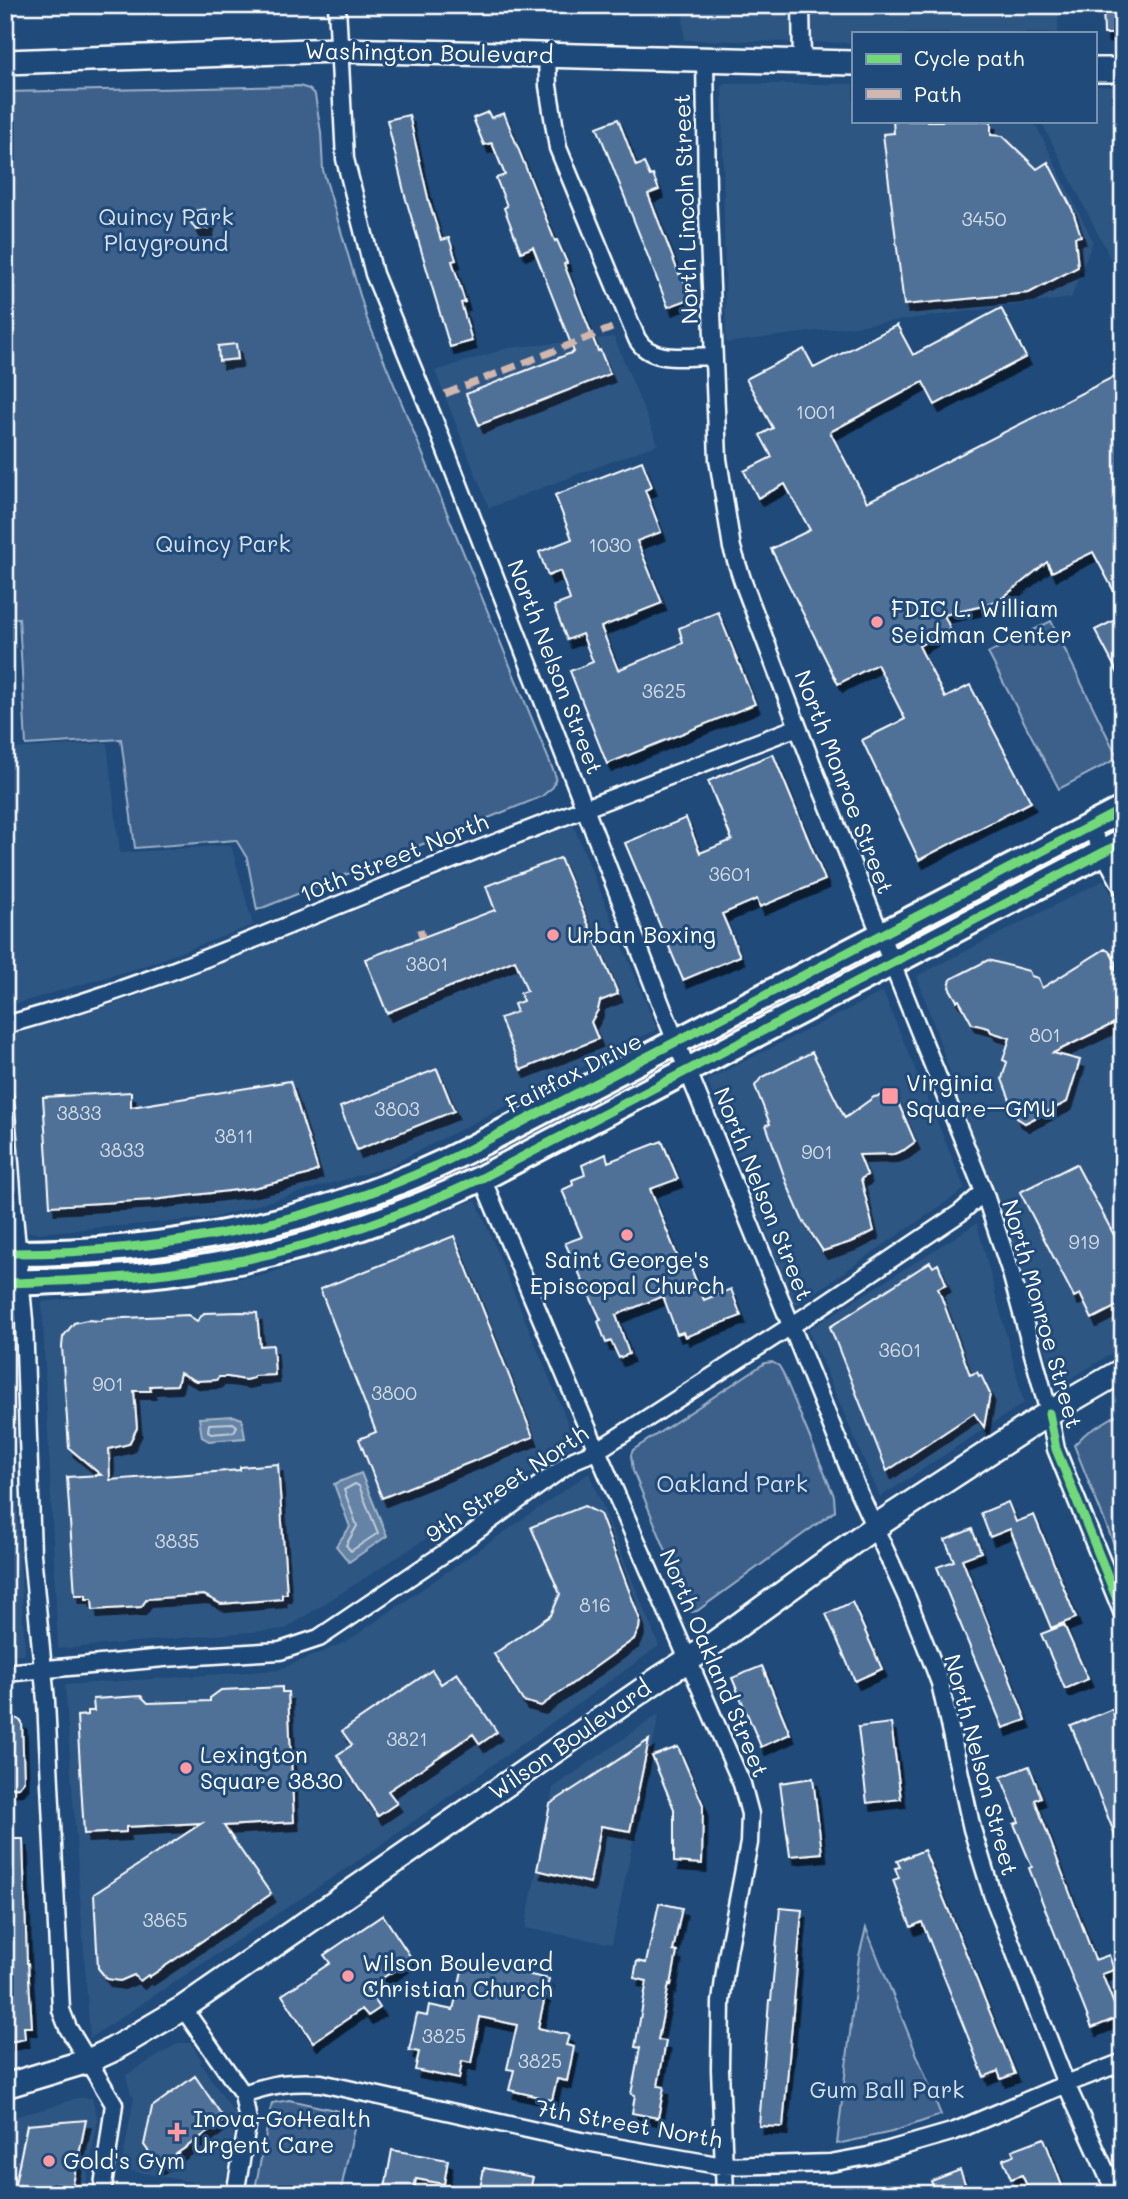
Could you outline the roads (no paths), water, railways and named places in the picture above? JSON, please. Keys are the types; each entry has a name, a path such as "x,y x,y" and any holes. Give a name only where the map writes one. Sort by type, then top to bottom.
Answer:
{"main road":[{"name":"Washington Boulevard","path":"5,62 338,50 852,63"},
{"path":"1096,70 1123,70"},
{"name":"Fairfax Drive","path":"12,1253 146,1246 225,1233 293,1217 406,1178 468,1150 1123,809"},
{"path":"13,1283 145,1275 217,1266 278,1252 363,1227 482,1178 1114,847"},
{"path":"468,1150 482,1178"},
{"name":"Wilson Boulevard","path":"5,2086 88,2061 183,2008 710,1646 873,1528 1049,1413 1123,1370"}],"street":[{"name":"North Nelson Street","path":"337,5 345,159 374,274 791,1326 873,1528 907,1598 940,1683 972,1829 992,1894 1066,2084 1116,2194"},
{"path":"801,5 802,62"},
{"path":"547,55 548,86 558,148 637,340 642,348 656,356 713,356"},
{"name":"North Lincoln Street","path":"705,60 713,356"},
{"name":"North Monroe Street","path":"713,356 719,471 733,548 743,582 798,727 984,1192 1011,1273 1049,1413 1056,1449 1123,1614"},
{"name":"10th Street North","path":"5,1026 117,992 194,963 511,836 798,727"},
{"path":"1089,826 1114,847 1123,888"},
{"path":"5,1099 13,1283 32,1554 46,1701 61,2010 68,2028 114,2104 102,2194"},
{"name":"North Oakland Street","path":"482,1178 742,1784 750,1814 750,1843 727,1957 721,2002 720,2068 725,2194"},
{"name":"9th Street North","path":"5,1673 164,1658 280,1651 319,1637 458,1544 574,1460 598,1450 791,1326 960,1213 984,1192"},
{"path":"183,2008 243,2094 248,2121 235,2194"},
{"name":"7th Street North","path":"243,2094 271,2084 294,2081 320,2083 581,2141 723,2166 830,2163 868,2156 955,2131 1123,2062"}],"water":[{"path":"234,1416 242,1419 245,1438 209,1441 202,1437 199,1418"},
{"path":"361,1473 387,1536 349,1562 336,1546 350,1527 334,1484"}],"place":[{"name":"FDIC L. William Seidman Center","path":"877,622"},
{"name":"Urban Boxing","path":"553,935"},
{"name":"Virginia Square–GMU","path":"890,1096"},
{"name":"Saint George's Episcopal Church","path":"627,1235"},
{"name":"Lexington Square 3830","path":"186,1768"},
{"name":"Wilson Boulevard Christian Church","path":"348,1976"},
{"name":"Inova-GoHealth Urgent Care","path":"177,2132"},
{"name":"Gold's Gym","path":"49,2161"}],"park label":[{"name":"Quincy Park Playground","path":"166,230"},
{"name":"Quincy Park","path":"223,544"},
{"name":"Oakland Park","path":"732,1484"},
{"name":"Gum Ball Park","path":"887,2090"}]}
